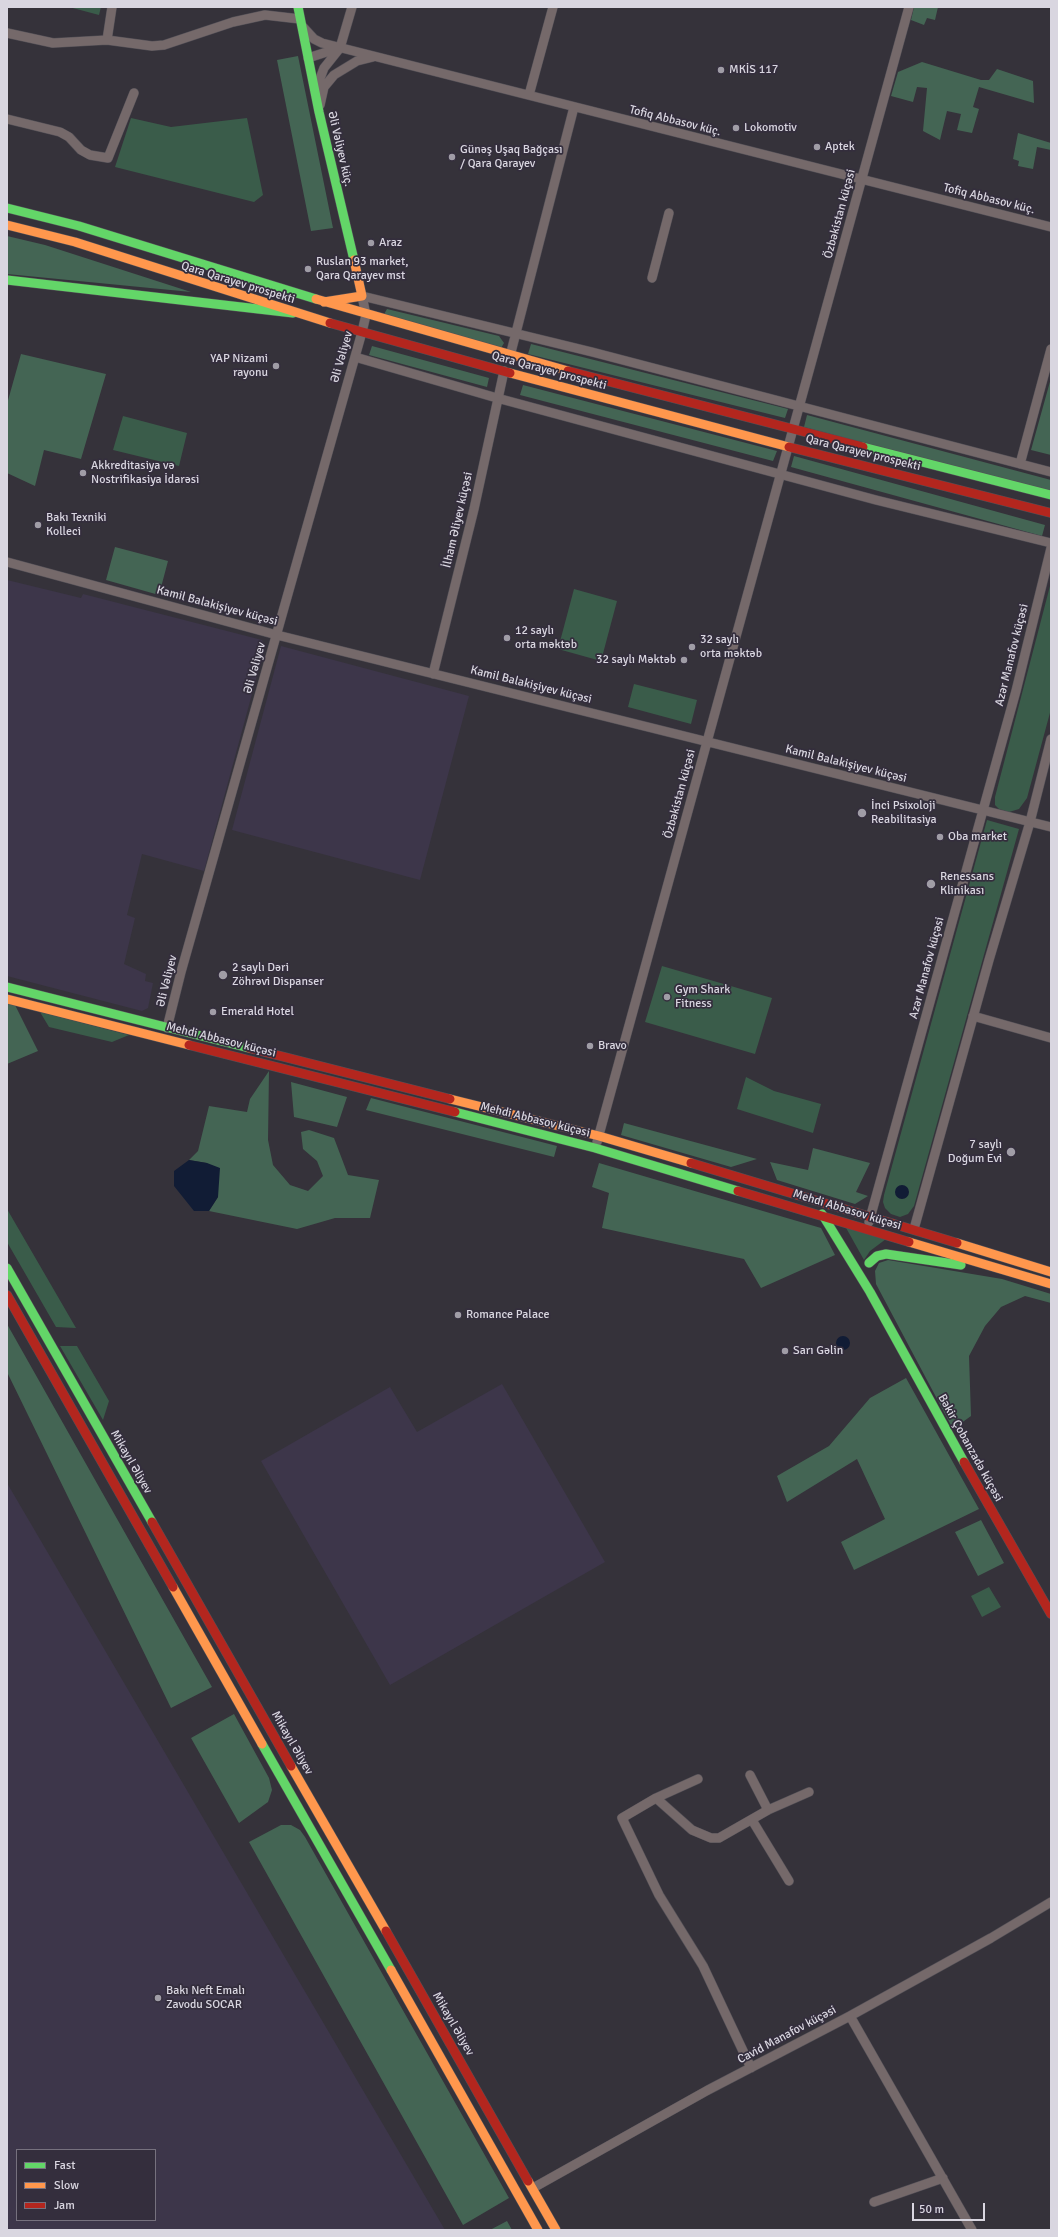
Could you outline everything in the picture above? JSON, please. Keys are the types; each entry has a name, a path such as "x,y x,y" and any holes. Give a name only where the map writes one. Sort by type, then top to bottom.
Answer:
{"main road":[{"name":"Əli Vəliyev küç.","path":"298,7 319,112 362,296"},
{"name":"Qara Qarayev prospekti","path":"7,208 52,219 322,302 510,356 1051,495"},
{"name":"Qara Qarayev prospekti","path":"7,225 47,235 293,313 504,372 790,447 1051,512"},
{"path":"7,280 293,313"},
{"path":"322,302 362,296"},
{"name":"Mehdi Abbasov küçəsi","path":"7,987 599,1136 914,1229 1051,1272"},
{"name":"Mehdi Abbasov küçəsi","path":"7,999 595,1148 822,1214 1051,1284"},
{"path":"830,1204 870,1292"},
{"path":"822,1214 870,1292"},
{"path":"870,1292 867,1272 869,1263 878,1249 910,1235 914,1229"},
{"path":"869,1263 877,1256 894,1254 1015,1274"},
{"name":"Mikayıl Əliyev","path":"7,1268 556,2230"},
{"name":"Bəkir Çobanzadə küçəsi","path":"870,1292 990,1509 1051,1614"},
{"name":"Mikayıl Əliyev","path":"7,1294 538,2230"}],"street":[{"path":"107,40 112,7"},
{"path":"315,92 324,68 340,48 352,7"},
{"path":"529,95 553,7"},
{"name":"Özbəkistan küçəsi","path":"595,1148 781,474 790,447 909,7"},
{"path":"7,33 59,44 107,40 140,46 158,46 233,22 265,15 301,22"},
{"name":"Tofiq Abbasov küç.","path":"301,22 314,39 340,48 1051,227"},
{"path":"308,58 340,48"},
{"path":"319,112 324,87 334,75 357,61 375,56"},
{"path":"7,119 60,132 69,136 81,150 90,155 108,158 134,93"},
{"path":"510,356 574,107"},
{"path":"652,278 669,213"},
{"path":"366,315 362,296 800,406 1051,472"},
{"name":"Əli Vəliyev","path":"167,1028 180,972 277,635 366,315"},
{"path":"1020,464 1051,349"},
{"path":"354,357 497,398 876,500 1051,543"},
{"name":"İlham Əliyev küçəsi","path":"433,674 474,510 497,398 504,372"},
{"name":"Azər Manafov küçəsi","path":"873,1230 870,1226 870,1216 1016,691 1049,566 1051,548"},
{"name":"Kamil Balakişiyev küçəsi","path":"7,562 277,635 1051,827"},
{"path":"914,1229 973,1016 1030,822 1051,739"},
{"path":"973,1016 1051,1038"},
{"path":"750,1775 768,1810"},
{"path":"698,1779 656,1798 622,1818 659,1895 703,1966 751,2068"},
{"path":"656,1798 692,1830 711,1838 719,1838 768,1810 809,1792"},
{"path":"752,1820 789,1881"},
{"name":"Cavid Manafov küçəsi","path":"533,2188 751,2068 850,2016 991,1938 1051,1902"},
{"path":"850,2016 972,2230"},
{"path":"874,2202 943,2178"}],"shaded area":[{"path":"7,580 81,598 83,594 262,640 265,646 204,871 142,854 127,915 135,918 124,964 146,974 145,981 153,983 148,1008 142,1011 7,976"},
{"path":"281,646 469,696 420,880 232,830"},
{"path":"502,1384 605,1562 390,1685 261,1461 390,1387 417,1432"},
{"name":"Bakı Neft Emalı Zavodu SOCAR","path":"7,1483 445,2230 7,2230"}],"green space":[{"path":"69,7 101,7 99,15"},
{"path":"914,7 938,7 935,20 927,18 924,25 911,20"},
{"path":"298,56 333,228 311,231 277,60"},
{"path":"922,62 981,80 989,80 997,69 1033,81 1034,103 979,87 973,107 979,109 972,133 957,130 961,114 947,111 940,140 923,131 927,88 917,87 913,102 891,96 898,72"},
{"path":"131,118 171,127 247,118 263,195 254,202 115,167"},
{"path":"1018,133 1051,143 1051,150 1037,147 1033,169 1018,166 1019,161 1013,159"},
{"path":"7,236 45,245 191,292 7,274"},
{"path":"387,309 499,336 504,343 501,348 383,316"},
{"path":"531,344 788,409 785,418 528,354"},
{"path":"372,346 489,378 487,387 369,355"},
{"path":"21,354 106,374 81,459 44,450 35,486 7,473 7,404"},
{"path":"1051,378 1051,455 1031,450"},
{"path":"523,385 777,451 773,461 520,395"},
{"path":"807,415 1051,480 1051,493 804,427"},
{"path":"123,416 187,433 179,466 113,450"},
{"path":"794,456 1045,525 1042,536 791,467"},
{"path":"115,547 168,561 159,595 106,580"},
{"path":"1050,586 1051,709 1027,798 1019,809 1009,812 999,809 995,805 995,797"},
{"path":"574,589 617,601 601,661 558,649"},
{"path":"634,684 697,700 691,724 628,707"},
{"path":"987,820 1019,829 914,1206 908,1214 900,1217 891,1214 885,1208 883,1202 884,1195"},
{"path":"662,966 772,998 755,1054 645,1022"},
{"path":"7,1002 14,1003 38,1051 7,1064"},
{"path":"40,1012 129,1035 112,1042 49,1027"},
{"path":"269,1071 268,1140 273,1165 290,1185 308,1191 323,1176 317,1161 303,1149 301,1132 309,1130 334,1138 348,1175 379,1180 370,1218 335,1218 297,1229 209,1211 218,1197 207,1163 189,1160 198,1151 209,1106 247,1112 250,1099"},
{"path":"746,1077 774,1091 821,1104 813,1133 737,1109"},
{"path":"291,1082 347,1097 337,1127 294,1117"},
{"path":"371,1098 557,1146 554,1157 366,1110"},
{"path":"624,1123 757,1159 731,1167 621,1135"},
{"path":"813,1148 870,1163 856,1192 868,1196 855,1204 777,1180 770,1162 808,1170"},
{"path":"599,1163 821,1228 835,1255 761,1288 744,1259 602,1228 609,1193 592,1187"},
{"path":"7,1209 76,1328 56,1327 7,1242"},
{"path":"845,1226 886,1239 870,1251 864,1260"},
{"path":"888,1260 1002,1279 1051,1294 1051,1303 1025,1296 1001,1307 985,1326 969,1356 971,1416 953,1429 876,1284 875,1271 879,1263"},
{"path":"7,1324 212,1687 171,1708 7,1372"},
{"path":"60,1346 77,1346 109,1401 103,1420"},
{"path":"906,1378 979,1509 854,1570 841,1542 885,1519 857,1459 787,1502 777,1476 829,1446 870,1398"},
{"path":"981,1520 1004,1563 978,1576 955,1532"},
{"path":"989,1587 1001,1607 982,1617 971,1596"},
{"path":"234,1714 269,1778 272,1790 268,1802 239,1823 191,1738"},
{"path":"281,1825 291,1825 300,1830 305,1837 509,2198 463,2225 249,1842"},
{"path":"507,2221 512,2230 490,2230"}],"water":[{"path":"189,1160 207,1163 220,1168 218,1197 209,1211 194,1211 174,1186 174,1171"},
{"path":"899,1185 905,1185 909,1189 909,1195 905,1199 899,1199 895,1195 895,1189"},
{"path":"843,1336 848,1338 850,1343 848,1348 843,1350 838,1348 836,1343 838,1338"}],"traffic: fast":[{"path":"298,7 319,112 354,260"},
{"path":"7,208 79,226 316,299"},
{"path":"7,280 293,313"},
{"path":"863,447 1051,495"},
{"path":"7,987 249,1048"},
{"path":"455,1112 595,1148 738,1191"},
{"path":"822,1214 870,1292 964,1462"},
{"path":"869,1263 877,1256 886,1254 961,1265"},
{"path":"7,1268 152,1522"},
{"path":"262,1744 391,1970"}],"traffic: slow":[{"path":"7,225 75,242 330,323"},
{"path":"324,302 362,296 354,260"},
{"path":"316,299 568,371"},
{"path":"510,373 789,447"},
{"path":"7,999 189,1045"},
{"path":"450,1099 599,1136 691,1163"},
{"path":"909,1242 1051,1284"},
{"path":"957,1243 1051,1272"},
{"path":"173,1587 262,1744"},
{"path":"291,1766 386,1931"},
{"path":"391,1970 538,2230"},
{"path":"528,2181 556,2230"}],"traffic: jam":[{"path":"330,323 510,373"},
{"path":"568,371 863,447"},
{"path":"789,447 1051,513"},
{"path":"189,1045 455,1112"},
{"path":"249,1048 450,1099"},
{"path":"691,1163 957,1243"},
{"path":"738,1191 909,1242"},
{"path":"7,1295 173,1587"},
{"path":"964,1462 1051,1614"},
{"path":"152,1522 291,1766"},
{"path":"386,1931 528,2181"}],"place":[{"name":"MKİS 117","path":"721,70"},
{"name":"Lokomotiv","path":"736,128"},
{"name":"Aptek","path":"817,147"},
{"name":"Günəş Uşaq Bağçası / Qara Qarayev","path":"452,157"},
{"name":"Araz","path":"371,243"},
{"name":"Ruslan 93 market, Qara Qarayev mst","path":"308,269"},
{"name":"YAP Nizami rayonu","path":"276,366"},
{"name":"Akkreditasiya və Nostrifikasiya İdarəsi","path":"83,473"},
{"name":"Bakı Texniki Kolleci","path":"38,525"},
{"name":"12 saylı orta məktəb","path":"507,638"},
{"name":"32 saylı orta məktəb","path":"692,647"},
{"name":"32 saylı Məktəb","path":"684,660"},
{"name":"İnci Psixoloji Reabilitasiya","path":"862,813"},
{"name":"Oba market","path":"940,837"},
{"name":"Renessans Klinikası","path":"931,884"},
{"name":"2 saylı Dəri Zöhrəvi Dispanser","path":"223,975"},
{"name":"Gym Shark Fitness","path":"667,997"},
{"name":"Emerald Hotel","path":"213,1012"},
{"name":"Bravo","path":"590,1046"},
{"name":"7 saylı Doğum Evi","path":"1011,1152"},
{"name":"Romance Palace","path":"458,1315"},
{"name":"Sarı Gəlin","path":"785,1351"},
{"name":"Bakı Neft Emalı Zavodu SOCAR","path":"158,1998"}]}
